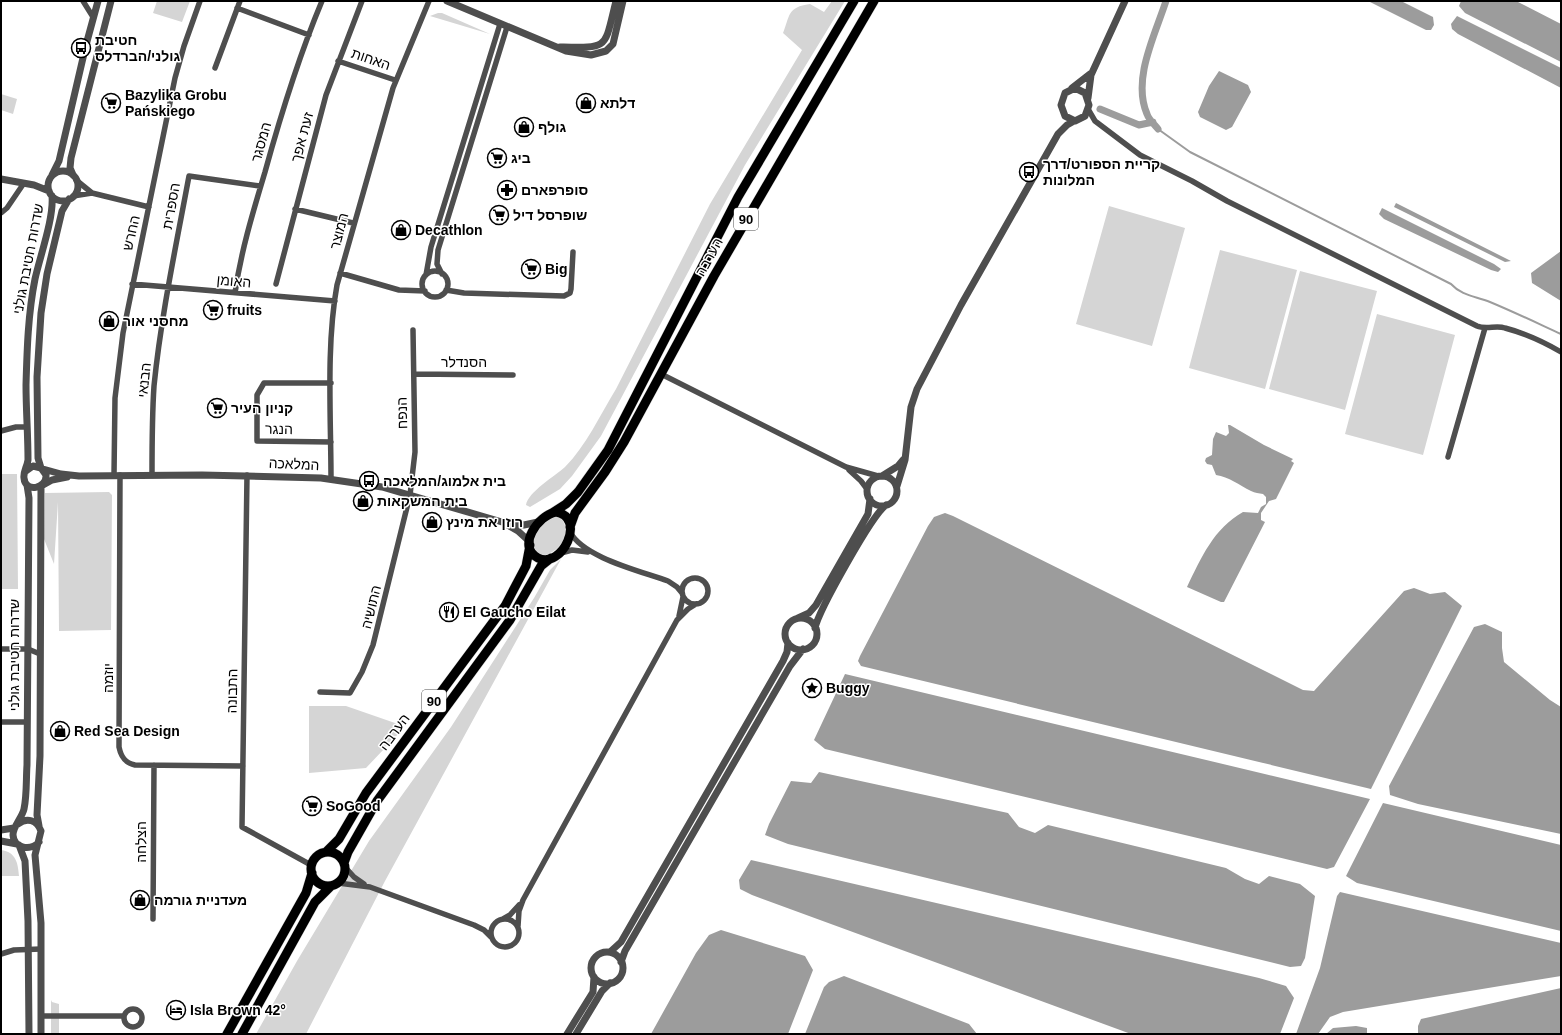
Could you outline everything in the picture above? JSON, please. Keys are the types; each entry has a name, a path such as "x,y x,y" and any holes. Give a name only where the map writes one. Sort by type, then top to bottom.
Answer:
{"highway":[{"name":"הערבה","path":"552,513 570,500 591,475 608,450 744,186 854,1"},
{"name":"הערבה","path":"570,530 575,513 616,457 729,249 874,1"},
{"name":"90","path":"530,543 532,531 538,522 545,516 552,513"},
{"path":"552,513 563,514 568,520 570,530"},
{"name":"90","path":"555,556 568,541 570,530"},
{"name":"הערבה","path":"326,852 339,839 366,793 505,606 526,566 530,543"},
{"path":"530,543 532,552 537,558 544,560 555,556"},
{"name":"הערבה","path":"345,865 348,852 377,800 510,620 541,566 555,556"},
{"path":"227,1034 306,893 312,869 318,855 326,852 335,853 340,856 345,865 344,876 315,902 242,1034"},
{"path":"312,869 320,884 334,884"}],"street":[{"path":"83,1 93,17"},
{"path":"51,194 48,183 59,161 98,1"},
{"path":"71,198 77,189 75,178 70,168 71,158 111,1"},
{"name":"החרש","path":"117,475 115,398 123,333 175,78 184,46 200,1"},
{"path":"215,68 240,1"},
{"name":"המסגר","path":"235,293 243,247 260,186 282,114 322,1"},
{"name":"זעת אפך","path":"276,284 321,113 338,61 362,1"},
{"name":"המוצר","path":"331,479 331,383 335,302 340,273 396,80 429,1"},
{"path":"447,1 566,51 584,55 597,55 606,51 615,40 623,1"},
{"path":"556,46 592,48 600,45 607,36 616,1"},
{"path":"1083,118 1088,109 1089,83 1094,68 1125,1"},
{"path":"237,8 309,35"},
{"path":"340,273 399,290 424,291 435,297 442,294 446,290 448,281 442,274 437,264 438,250 504,26"},
{"path":"424,291 422,284 426,275 432,247 504,26"},
{"name":"האחות","path":"338,61 396,80"},
{"path":"1058,134 1064,95 1085,80 1094,68"},
{"path":"1072,88 1080,89 1088,98"},
{"path":"1062,108 1065,116 1074,121"},
{"path":"1088,109 1095,121"},
{"path":"788,643 796,649 803,649 811,646 814,642 816,638 815,628 824,606 874,518 886,505 895,499 896,486 905,454 911,407 917,389 961,305 1058,134 1067,125 1074,121 1088,118 1095,121 1140,155 1192,181 1227,201 1477,326 1485,328 1506,328 1546,344 1561,352"},
{"path":"1,213 7,208 26,184 39,183 63,171 75,178 92,193"},
{"name":"הספרית","path":"169,288 189,176 260,186"},
{"path":"1,179 26,184 51,194 60,200 92,193 149,207"},
{"name":"שדרות חטיבת גולני","path":"26,471 28,461 27,369 30,312 35,279 51,208 51,194"},
{"name":"שדרות חטיבת גולני","path":"42,468 38,458 37,393 41,313 47,274 62,211 71,198"},
{"path":"295,209 354,223"},
{"path":"446,290 464,293 559,296 570,293 572,286 573,252"},
{"path":"426,275 432,272 442,274"},
{"name":"האומן","path":"132,284 335,302"},
{"name":"הבנאי","path":"152,475 154,388 169,288"},
{"path":"1448,457 1485,328"},
{"name":"הנפח","path":"410,495 415,452 413,330"},
{"name":"הסנדלר","path":"414,374 513,375"},
{"path":"661,374 846,467 880,476 890,477 896,486"},
{"name":"הנגר","path":"331,383 264,383 257,395 257,441 331,442"},
{"path":"1,431 16,427 27,427"},
{"path":"867,489 871,480 898,466 905,454"},
{"path":"33,466 42,468 46,477 42,486 35,488 27,485 24,479 26,471 33,466"},
{"path":"567,1034 593,992 594,977 591,967 595,957 600,954 610,952 621,942 786,656 788,643 785,633 786,628 793,620 809,613 816,605 868,514 870,499 867,489 857,476 846,467"},
{"name":"המלאכה","path":"42,468 61,474 79,476"},
{"name":"המלאכה","path":"42,486 56,479 79,476 117,475 247,475 331,479 370,485 410,495 502,522 524,525 538,522"},
{"name":"יוזמה","path":"117,475 119,747 121,756 128,763 154,765 243,766"},
{"name":"התבונה","path":"247,475 242,827 312,869"},
{"name":"שדרות חטיבת גולני","path":"16,826 22,816 25,802 29,494 27,485"},
{"name":"שדרות חטיבת גולני","path":"39,826 37,815 40,752 42,486"},
{"name":"התושיה","path":"320,692 350,693 367,663 382,615 410,495"},
{"path":"870,499 878,505 886,505"},
{"name":"המלאכה","path":"502,522 518,531 530,543"},
{"path":"570,530 578,544 590,552 668,581 677,587 690,603 696,604"},
{"path":"555,556 572,550 590,552"},
{"path":"668,581 686,582 698,578 708,587 706,599 688,609 677,620"},
{"path":"345,865 354,877 370,887 474,925 484,930 500,946 510,947 515,944 519,937 519,911 523,900 677,620 686,582"},
{"path":"798,618 808,620 815,628"},
{"path":"1,649 28,649 40,654"},
{"path":"621,962 625,951 786,672 803,649"},
{"path":"1,722 27,722"},
{"name":"הצלחה","path":"153,919 154,765"},
{"path":"1,830 16,826 27,820 35,822 39,826 41,834 35,857 40,918 41,1034"},
{"path":"16,826 14,837 23,850 25,861 29,949 29,1034"},
{"path":"1,841 30,847 39,842"},
{"path":"334,884 370,887"},
{"path":"474,925 483,926 495,924 510,915 523,900"},
{"path":"503,919 512,920 518,926"},
{"path":"491,937 492,928 495,924"},
{"path":"1,954 14,950 41,949"},
{"path":"576,1034 602,991 620,976 623,967 619,957 610,952"},
{"path":"594,977 602,983 611,983"},
{"path":"41,1016 124,1016"}],"shaded area":[{"path":"157,1 190,1 182,22 153,13"},
{"path":"832,1 845,1 745,165 601,436 572,476 560,489 530,507 526,505 528,500 542,484 565,467 580,450 616,389 710,204 802,50 783,33 790,13 797,7 810,4 824,12"},
{"path":"1368,1 1401,1 1433,17 1434,25 1431,30 1426,30"},
{"path":"1461,1 1516,1 1561,24 1561,62 1465,13 1459,6"},
{"path":"442,13 490,34 430,16"},
{"path":"1457,16 1561,68 1561,88 1458,34 1452,29 1451,24"},
{"path":"1219,71 1248,85 1251,92 1232,127 1226,130 1200,117 1198,112 1209,86"},
{"path":"1,94 17,99 13,114 1,110"},
{"path":"1396,203 1511,261 1505,262 1394,207"},
{"path":"1109,206 1185,228 1152,346 1076,324"},
{"path":"1382,208 1494,264 1501,269 1498,272 1491,270 1384,219 1379,214"},
{"path":"1220,250 1297,270 1265,389 1189,368"},
{"path":"1561,251 1561,301 1532,283 1531,273"},
{"path":"1300,271 1377,291 1345,410 1269,389"},
{"path":"1377,314 1455,335 1423,455 1345,434"},
{"path":"1228,425 1293,459 1291,461 1294,463 1276,499 1269,501 1261,513 1261,520 1265,522 1224,602 1221,602 1187,587 1209,545 1224,526 1243,512 1258,513 1261,507 1266,504 1266,497 1263,494 1252,492 1230,479 1216,475 1212,465 1207,464 1205,461 1206,458 1212,455 1213,439 1216,432 1226,436 1229,433"},
{"path":"1,474 17,474 18,589 1,589"},
{"path":"109,492 112,495 111,630 59,631 58,502 54,564 44,539 45,493"},
{"path":"945,513 1303,690 1314,691 1404,591 1414,588 1430,594 1445,592 1462,606 1371,789 861,666 858,661 860,656 928,526 934,517"},
{"path":"553,516 561,518 566,530 565,535 560,546 556,550 544,556 537,552 533,541 538,530"},
{"path":"561,559 385,881 306,1034 256,1034 297,961 369,841 451,727 534,598 550,570"},
{"path":"1485,624 1502,632 1504,662 1550,700 1561,707 1561,834 1418,804 1390,795 1389,786 1474,627"},
{"path":"845,674 1370,799 1334,867 1327,869 825,749 814,740"},
{"path":"309,706 346,706 395,723 402,730 366,768 309,773"},
{"path":"819,772 1008,813 1019,827 1035,833 1048,825 1226,868 1245,879 1259,884 1269,876 1300,884 1315,896 1305,958 1301,966 1290,967 788,844 765,835 791,781 811,783"},
{"path":"1383,803 1561,845 1561,931 1357,883 1346,876"},
{"path":"1,850 10,853 13,856 17,863 19,876 1,876"},
{"path":"751,860 1259,978 1286,986 1294,998 1280,1034 1131,1034 752,895 740,889 739,880"},
{"path":"1340,892 1561,943 1561,976 1343,1012 1330,1017 1318,1034 1296,1034 1320,968 1337,896"},
{"path":"721,930 805,956 813,970 788,1034 651,1034 696,953 709,935"},
{"path":"844,976 969,1024 977,1034 805,1034 824,987 829,982"},
{"path":"1561,988 1561,1034 1418,1034 1418,1026 1421,1019"},
{"path":"51,1000 52,1002 59,1004 59,1034 51,1034"},
{"path":"1356,1026 1367,1028 1367,1034 1326,1034 1333,1028"}],"waterway":[{"path":"1158,129 1147,114 1143,100 1142,86 1151,42 1166,1"},
{"path":"1100,109 1139,125 1153,122"},
{"path":"1158,129 1190,152 1451,284 1460,291 1490,302 1561,334"}],"place":[{"name":"חטיבת גולני/הברדלס","path":"81,48"},
{"name":"Bazylika Grobu Pańskiego","path":"111,103"},
{"name":"דלתא","path":"586,103"},
{"name":"גולף","path":"524,127"},
{"name":"ביג","path":"497,158"},
{"name":"קריית הספורט/דרך המלונות","path":"1029,172"},
{"name":"סופרפארם","path":"507,190"},
{"name":"שופרסל דיל","path":"499,215"},
{"name":"Decathlon","path":"401,230"},
{"name":"Big","path":"531,269"},
{"name":"fruits","path":"213,310"},
{"name":"מחסני אור","path":"109,321"},
{"name":"קניון העיר","path":"217,408"},
{"name":"בית אלמוג/המלאכה","path":"369,481"},
{"name":"בית המשקאות","path":"363,501"},
{"name":"רוזן את מינץ","path":"432,522"},
{"name":"El Gaucho Eilat","path":"449,612"},
{"name":"Buggy","path":"812,688"},
{"name":"Red Sea Design","path":"60,731"},
{"name":"SoGood","path":"312,806"},
{"name":"מעדניית גורמה","path":"140,900"},
{"name":"Isla Brown 42°","path":"176,1010"}]}
